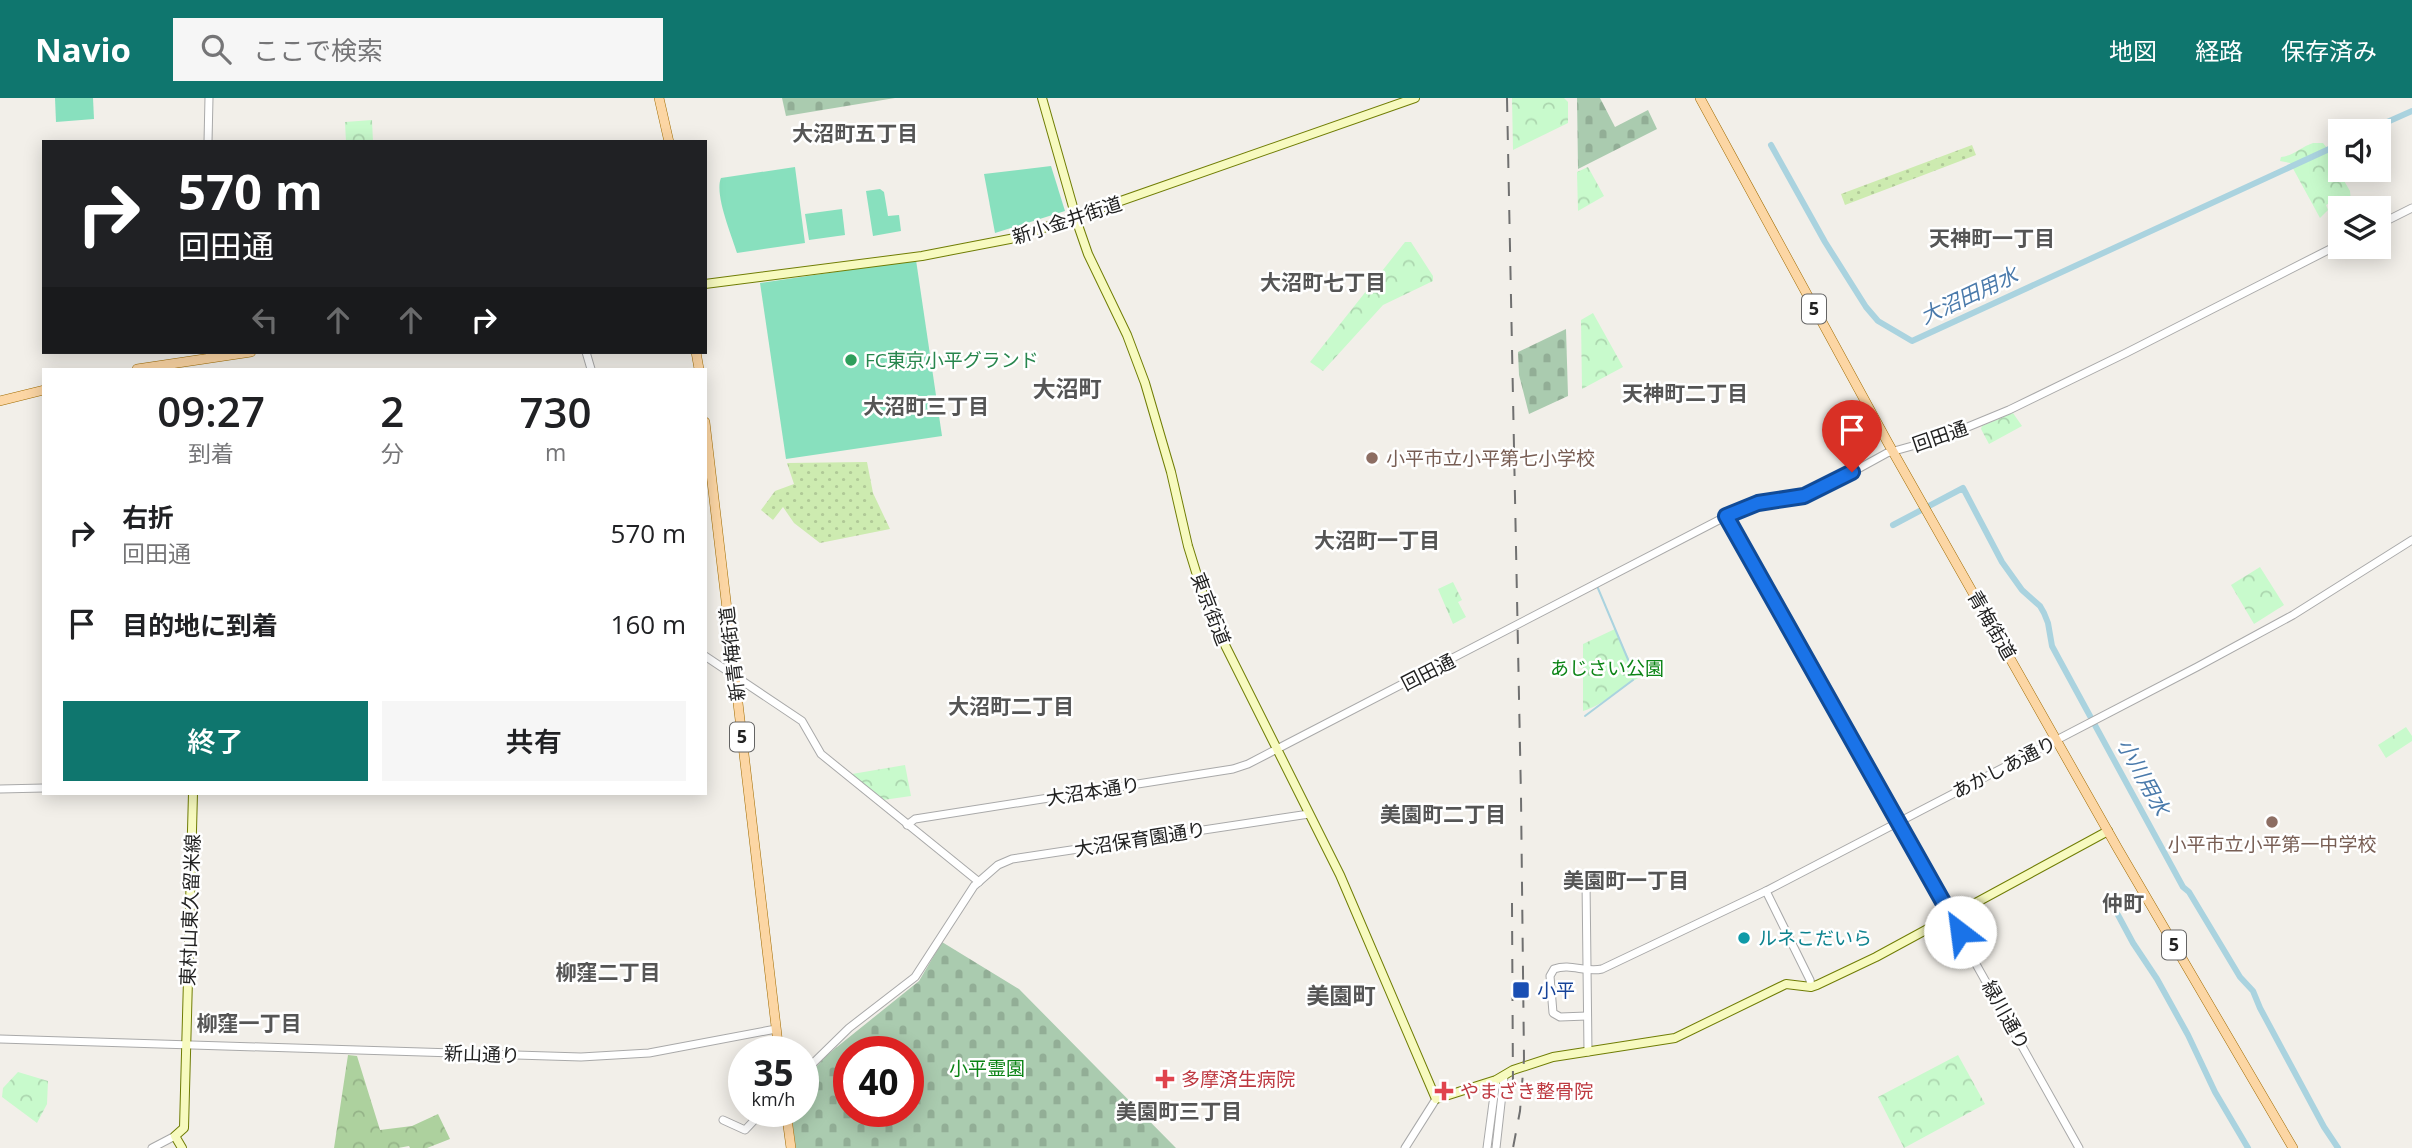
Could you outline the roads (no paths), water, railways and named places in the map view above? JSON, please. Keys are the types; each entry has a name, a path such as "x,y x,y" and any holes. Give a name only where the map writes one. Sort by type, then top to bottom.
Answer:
{"main road":[{"path":"659,98 669,140"},
{"name":"東京街道","path":"1042,98 1075,218 1088,254 1145,383 1204,601 1364,925 1396,1008 1436,1098"},
{"name":"新小金井街道","path":"707,284 974,248 1015,238 1415,98"},
{"name":"青梅街道","path":"1700,98 1892,451 2293,1148"},
{"path":"144,368 239,354"},
{"path":"0,401 42,390"},
{"name":"新青梅街道","path":"707,439 777,1036"},
{"name":"東村山東久留米線","path":"175,1136 184,1128 193,795"},
{"path":"1436,1098 1500,1078 1513,1070 1553,1057 1675,1038 1786,984 1811,987 1876,957 2109,831"},
{"path":"788,1127 790,1148"},
{"path":"175,1136 182,1148"}],"street":[{"path":"208,140 209,98"},
{"path":"2391,218 2412,208"},
{"name":"回田通","path":"1277,750 1726,516 1758,503 1816,492 1892,451 1941,438 2009,410 2328,250"},
{"name":"緑川通り","path":"1726,516 2079,1148"},
{"name":"あかしあ通り","path":"1587,1016 1560,1017 1553,1013 1551,971 1558,967 1602,969 1766,891 2275,626 2412,540"},
{"path":"707,657 802,721 821,754 979,882"},
{"name":"大沼本通り","path":"907,825 915,819 1233,769 1277,750"},
{"path":"0,789 42,788"},
{"name":"大沼保育園通り","path":"819,1057 849,1028 915,977 961,904 998,865 1012,859 1309,814"},
{"path":"1586,881 1588,1052"},
{"path":"1766,891 1811,987"},
{"name":"新山通り","path":"0,1039 605,1056 677,1049 776,1029"},
{"path":"1487,1148 1500,1078"},
{"path":"1496,1148 1500,1078"},
{"path":"1405,1148 1436,1098"},
{"path":"723,1121 728,1123"},
{"path":"152,1148 175,1136"}],"waterway":[{"name":"大沼田用水","path":"2391,120 2412,111"},
{"name":"大沼田用水","path":"1771,145 1825,242 1866,307 1878,321 1912,341 2328,150"},
{"name":"小川用水","path":"1893,525 1963,488 2002,562 2022,590 2044,613 2052,646 2183,887 2189,892 2240,977 2253,991 2324,1127 2338,1148"},
{"path":"1597,586 1632,669"},
{"path":"1585,716 1633,680"},
{"path":"2118,915 2157,979 2215,1092 2248,1148"}],"railway":[{"path":"1507,98 1524,1059 1520,1111 1513,1148"},
{"path":"1512,903 1513,1089"}],"place":[{"name":"FC東京小平グランド","path":"851,360"},
{"name":"小平市立小平第七小学校","path":"1372,458"},
{"name":"小平市立小平第一中学校","path":"2272,822"},
{"name":"ルネこだいら","path":"1744,938"},
{"name":"小平","path":"1521,990"},
{"name":"多摩済生病院","path":"1165,1079"},
{"name":"やまざき整骨院","path":"1444,1091"}],"district":[{"name":"大沼町五丁目","path":"855,134"},
{"name":"天神町一丁目","path":"1992,239"},
{"name":"大沼町七丁目","path":"1323,283"},
{"name":"大沼町","path":"1067,389"},
{"name":"天神町二丁目","path":"1685,394"},
{"name":"大沼町三丁目","path":"926,407"},
{"name":"大沼町一丁目","path":"1377,541"},
{"name":"大沼町二丁目","path":"1011,707"},
{"name":"美園町二丁目","path":"1443,815"},
{"name":"美園町一丁目","path":"1626,881"},
{"name":"仲町","path":"2123,904"},
{"name":"柳窪二丁目","path":"608,973"},
{"name":"美園町","path":"1341,996"},
{"name":"柳窪一丁目","path":"249,1024"},
{"name":"美園町三丁目","path":"1179,1112"}],"park label":[{"name":"あじさい公園","path":"1607,668"},
{"name":"小平霊園","path":"987,1068"}]}
